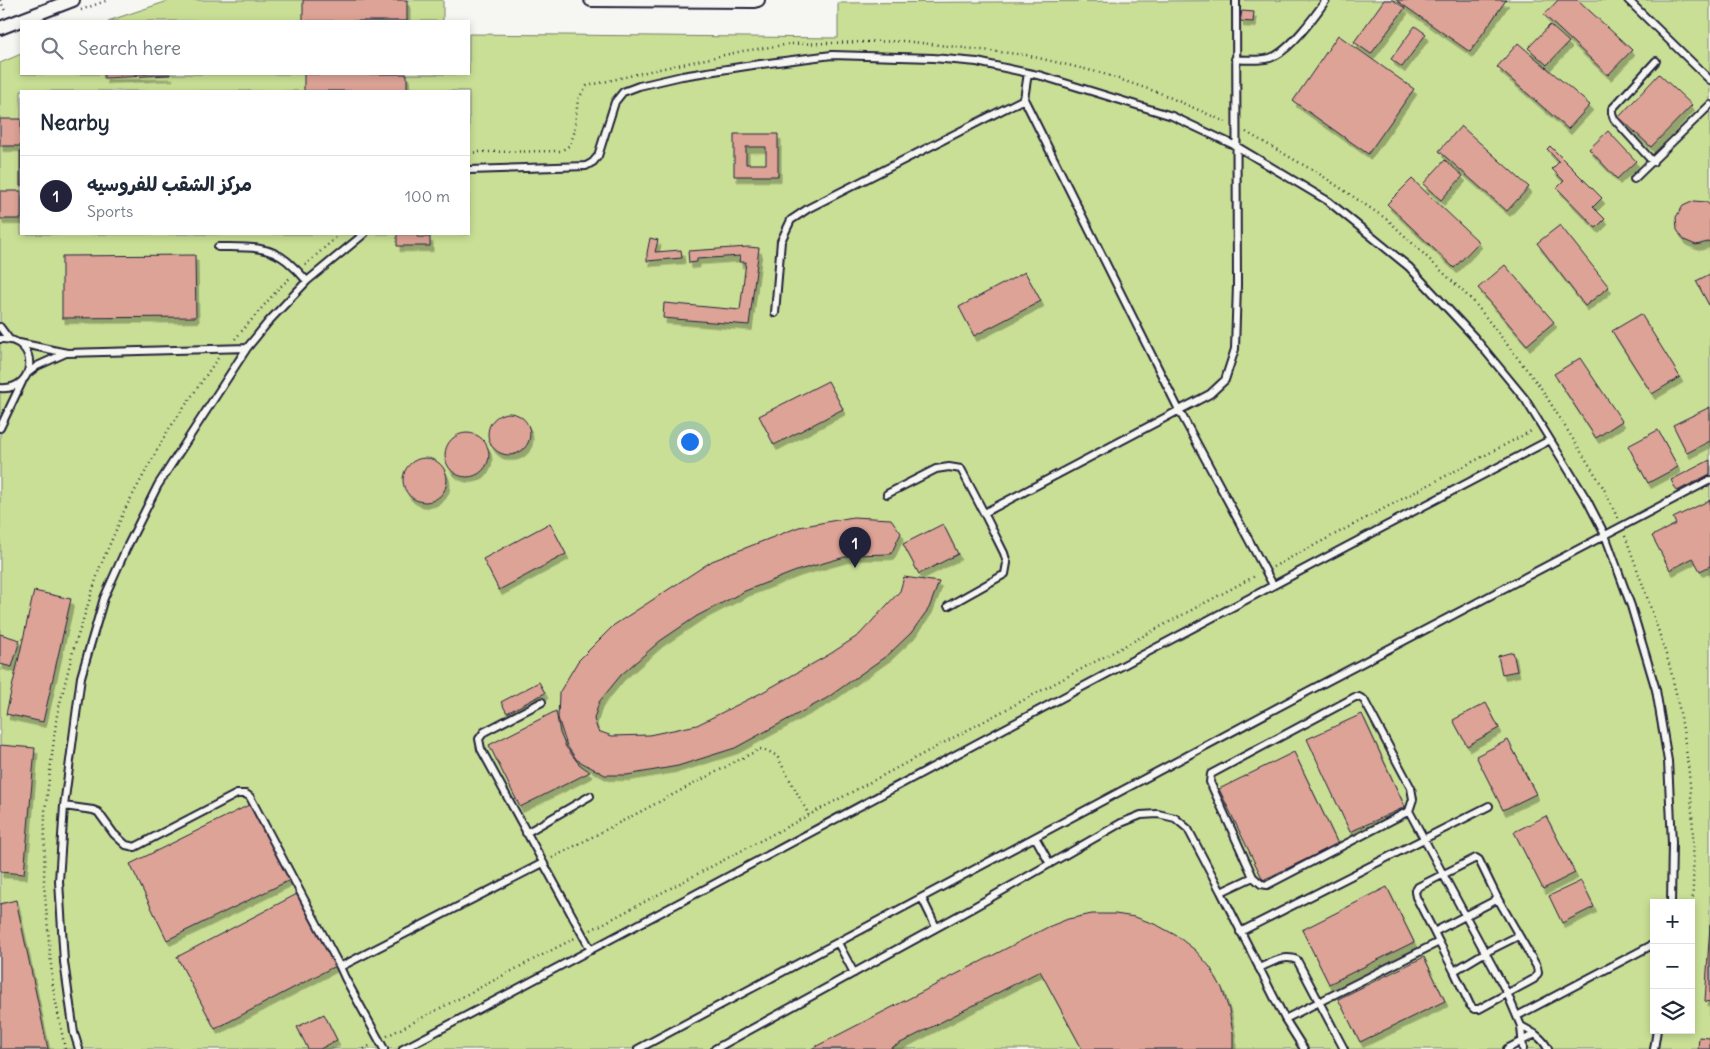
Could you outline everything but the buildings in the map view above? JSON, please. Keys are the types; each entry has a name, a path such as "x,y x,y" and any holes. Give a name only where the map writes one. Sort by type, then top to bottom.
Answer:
{"street":[{"path":"21,20 73,0"},
{"path":"591,0 758,0"},
{"path":"0,28 20,20"}],"lane":[{"path":"984,512 1210,394 1225,380 1235,349 1236,0"},
{"path":"1235,59 1271,58 1287,48 1326,0"},
{"path":"1628,0 1710,80"},
{"path":"470,170 586,166 598,156 615,102 623,92 639,86 682,76 832,55 951,59 977,62 1028,73 1093,90 1172,116 1236,146 1328,201 1409,267 1474,337 1525,399 1587,500 1605,535 1631,606 1656,690 1668,761 1672,843 1671,899"},
{"path":"1653,162 1614,119 1612,109 1656,61"},
{"path":"1028,73 1024,99 1179,410 1273,585"},
{"path":"775,314 781,241 791,220 809,208 1024,99"},
{"path":"1634,179 1710,105"},
{"path":"79,1049 74,1034 64,962 59,881 64,806 81,677 104,598 158,485 247,348 269,321 307,281 363,235"},
{"path":"218,247 255,247 269,251 286,260 307,281"},
{"path":"0,327 10,339"},
{"path":"0,339 10,339 19,343 67,353 247,348"},
{"path":"0,428 28,373 30,365 29,356 19,343"},
{"path":"28,373 37,366 67,353"},
{"path":"0,388 16,386 24,380"},
{"path":"403,1049 1273,585 1550,440"},
{"path":"887,494 936,469 949,466 961,470 984,512 1007,563 1005,574 948,606"},
{"path":"638,1049 1299,696 1710,480"},
{"path":"1355,697 1359,697 1364,700 1411,788 1413,799 1409,812 1267,885 1262,884 1253,877 1210,782 1211,774 1355,697"},
{"path":"542,702 484,732 479,739 481,749 590,950"},
{"path":"64,806 98,812 114,834 126,845 135,847 237,794 246,794 250,797 384,1049"},
{"path":"526,833 590,796"},
{"path":"1240,932 1489,806"},
{"path":"1409,812 1507,993 1521,1026 1523,1045"},
{"path":"714,1049 854,973 1121,823 1141,815 1158,814 1175,818 1188,829 1285,1019 1304,1049"},
{"path":"1035,837 1050,864"},
{"path":"1476,858 1479,860 1498,899 1538,973 1534,979 1478,1008 1474,1008 1470,1005 1415,892 1418,887 1476,858"},
{"path":"340,966 543,863"},
{"path":"1221,892 1253,877"},
{"path":"922,898 936,927"},
{"path":"1434,932 1498,899"},
{"path":"1454,971 1518,936"},
{"path":"1285,1019 1439,942"},
{"path":"838,943 854,973"},
{"path":"1517,1016 1650,946"},
{"path":"1259,968 1284,958 1289,957 1296,960 1344,1049"},
{"path":"1521,1026 1536,1034 1548,1049"},
{"path":"1507,1049 1523,1045 1536,1034"},
{"path":"1654,1049 1656,1034"}],"path":[{"path":"470,153 561,151 570,145 574,133 578,99 587,86 743,51 791,44 904,41 1026,55 1101,73 1160,93 1236,126 1321,175 1388,220 1474,302 1541,388 1603,487 1642,581 1672,674 1684,728 1694,857 1692,899"},
{"path":"65,1049 53,987 44,884 45,810 58,715 72,651 100,567 125,509 167,432 226,348 279,288 339,235"},
{"path":"364,1049 809,815 1265,570 1541,426"},
{"path":"543,863 760,749 777,756 809,815"}],"green space":[{"path":"171,0 443,0 443,20 111,20"},
{"path":"1710,0 1710,1049 0,1049 0,63 20,54 20,75 470,75 470,34 838,38 838,3"}],"place":[{"name":"مركز الشقب للفروسيه","path":"855,568"}]}
